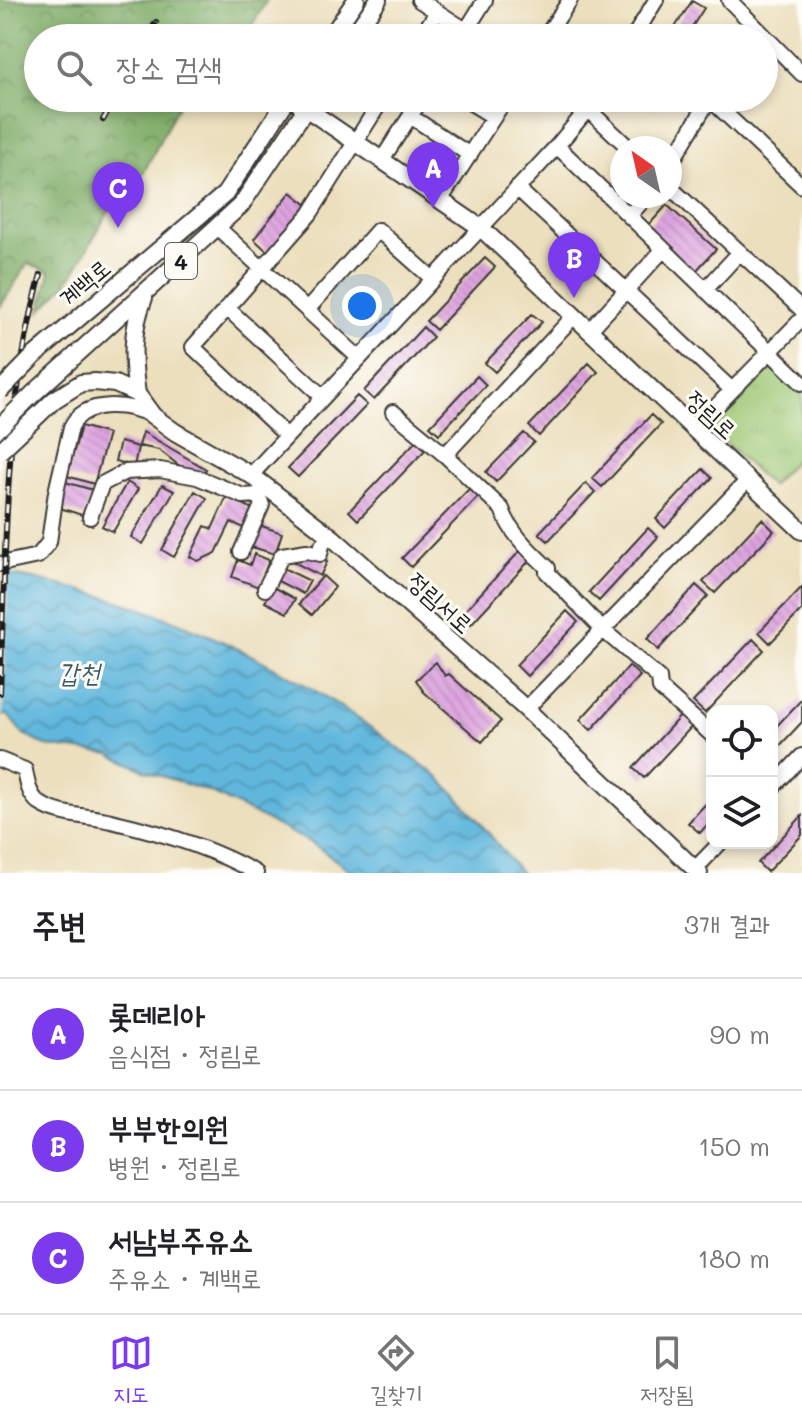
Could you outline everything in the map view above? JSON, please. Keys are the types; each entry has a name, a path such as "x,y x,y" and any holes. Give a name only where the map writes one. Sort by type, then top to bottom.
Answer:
{"main road":[{"path":"340,24 356,0"},
{"path":"362,24 378,0"},
{"name":"계백로","path":"0,391 35,355 225,194 281,112"},
{"name":"계백로","path":"0,427 82,347 145,295 241,205 304,112"},
{"name":"정림로","path":"320,112 355,144 481,228 802,531"},
{"path":"0,451 54,400 81,383 115,384 137,394 133,345 136,318 145,295"},
{"name":"정림서로","path":"137,394 153,416 333,538 526,709 697,871"}],"street":[{"path":"419,0 453,24"},
{"path":"473,24 485,0"},
{"path":"554,24 570,0"},
{"path":"641,24 656,0"},
{"path":"729,0 745,24"},
{"path":"429,24 437,12"},
{"path":"778,53 800,69"},
{"path":"287,436 193,347 310,214 374,112"},
{"path":"381,161 413,112"},
{"path":"486,112 494,117"},
{"path":"441,199 497,112"},
{"path":"90,517 102,484 125,472 160,470 197,477 243,496 258,485 287,436 586,112"},
{"path":"600,112 619,136"},
{"path":"682,145 702,112"},
{"path":"725,112 802,186"},
{"path":"410,116 470,155"},
{"path":"557,146 802,383"},
{"path":"517,188 732,390"},
{"path":"682,198 802,310"},
{"path":"629,216 636,208"},
{"path":"217,227 359,358"},
{"path":"307,310 378,230 433,279"},
{"path":"589,331 663,250"},
{"path":"705,290 740,252"},
{"path":"227,308 323,397"},
{"path":"445,455 574,316"},
{"path":"694,429 802,319"},
{"path":"0,564 38,556 49,542 56,492 71,427 76,418 104,406 143,411 153,416"},
{"path":"393,412 445,455 502,509 506,520 527,548 548,568 547,572 603,630 659,678 660,688 706,730"},
{"path":"526,709 748,480"},
{"path":"241,552 262,505 258,485"},
{"path":"265,589 282,555 307,551 320,554 322,545"},
{"path":"0,760 25,770 33,796 53,809 109,820 177,840 256,873"},
{"path":"778,783 799,764"},
{"name":"정림서로","path":"697,871 715,849"}],"green space":[{"path":"0,0 267,0 253,24 24,24 24,112 175,112 143,174 121,190 69,281 40,311 50,272 28,263 0,307"},
{"path":"771,360 802,390 802,453 771,486 708,426"}],"water":[{"name":"갑천","path":"0,573 53,583 157,614 207,634 303,684 440,779 521,873 354,873 310,842 210,792 146,771 110,754 46,746 22,733 7,714 0,717"}],"pier":[{"path":"0,569 8,570 0,721"}],"building":[{"path":"692,1 704,8 694,24 677,24"},
{"path":"291,192 309,206 270,254 254,239"},
{"path":"664,208 670,208 716,249 695,272 646,228"},
{"path":"485,258 495,267 436,330 426,321"},
{"path":"532,314 542,322 495,372 485,363"},
{"path":"423,327 433,337 374,400 364,391"},
{"path":"589,363 598,372 539,436 529,426"},
{"path":"477,376 486,385 439,434 430,426"},
{"path":"357,396 367,405 298,477 288,468"},
{"path":"651,415 661,424 602,487 592,478"},
{"path":"81,426 108,434 94,484 67,476"},
{"path":"143,432 206,469 203,474 185,470 159,450 139,446"},
{"path":"524,433 534,442 496,482 486,472"},
{"path":"418,439 427,448 358,520 349,511"},
{"path":"120,442 138,447 134,466 115,461"},
{"path":"703,469 712,478 665,528 656,519"},
{"path":"65,482 93,490 85,516 57,507"},
{"path":"127,482 138,489 113,532 102,526"},
{"path":"586,483 595,492 548,541 539,533"},
{"path":"162,485 174,491 143,544 131,537"},
{"path":"471,487 480,495 411,567 402,558"},
{"path":"195,491 207,498 174,557 162,550"},
{"path":"227,496 253,509 244,528 231,522 216,553 198,561 190,557 205,526 212,529"},
{"path":"762,519 774,531 715,593 703,582"},
{"path":"259,525 282,533 275,554 252,547"},
{"path":"648,528 658,537 599,601 589,592"},
{"path":"520,551 530,560 471,624 461,615"},
{"path":"308,553 327,562 320,576 290,560"},
{"path":"254,554 269,560 259,587 232,577 238,560 250,565"},
{"path":"281,567 310,581 303,594 274,579"},
{"path":"323,576 335,587 312,615 299,604"},
{"path":"696,585 708,596 658,650 647,639"},
{"path":"273,587 295,599 287,613 265,602"},
{"path":"802,587 802,610 770,643 759,632"},
{"path":"567,611 578,622 527,676 516,665"},
{"path":"753,639 764,650 712,705 706,705 705,713 693,702"},
{"path":"436,662 445,676 449,674 501,721 482,742 424,692 416,680"},
{"path":"629,666 640,676 591,730 580,720"},
{"path":"802,699 802,722 778,748 778,725"},
{"path":"682,714 694,724 644,778 633,768"},
{"path":"706,804 706,826 700,833 688,823"},
{"path":"802,816 802,835 767,872 758,863 771,849 778,849 778,842"}],"railway":[{"path":"103,120 107,112"},
{"path":"0,693 8,482 13,430 19,378 41,275"}],"place":[{"name":"롯데리아","path":"433,208"},
{"name":"서남부주유소","path":"118,228"},
{"name":"부부한의원","path":"574,298"}]}
